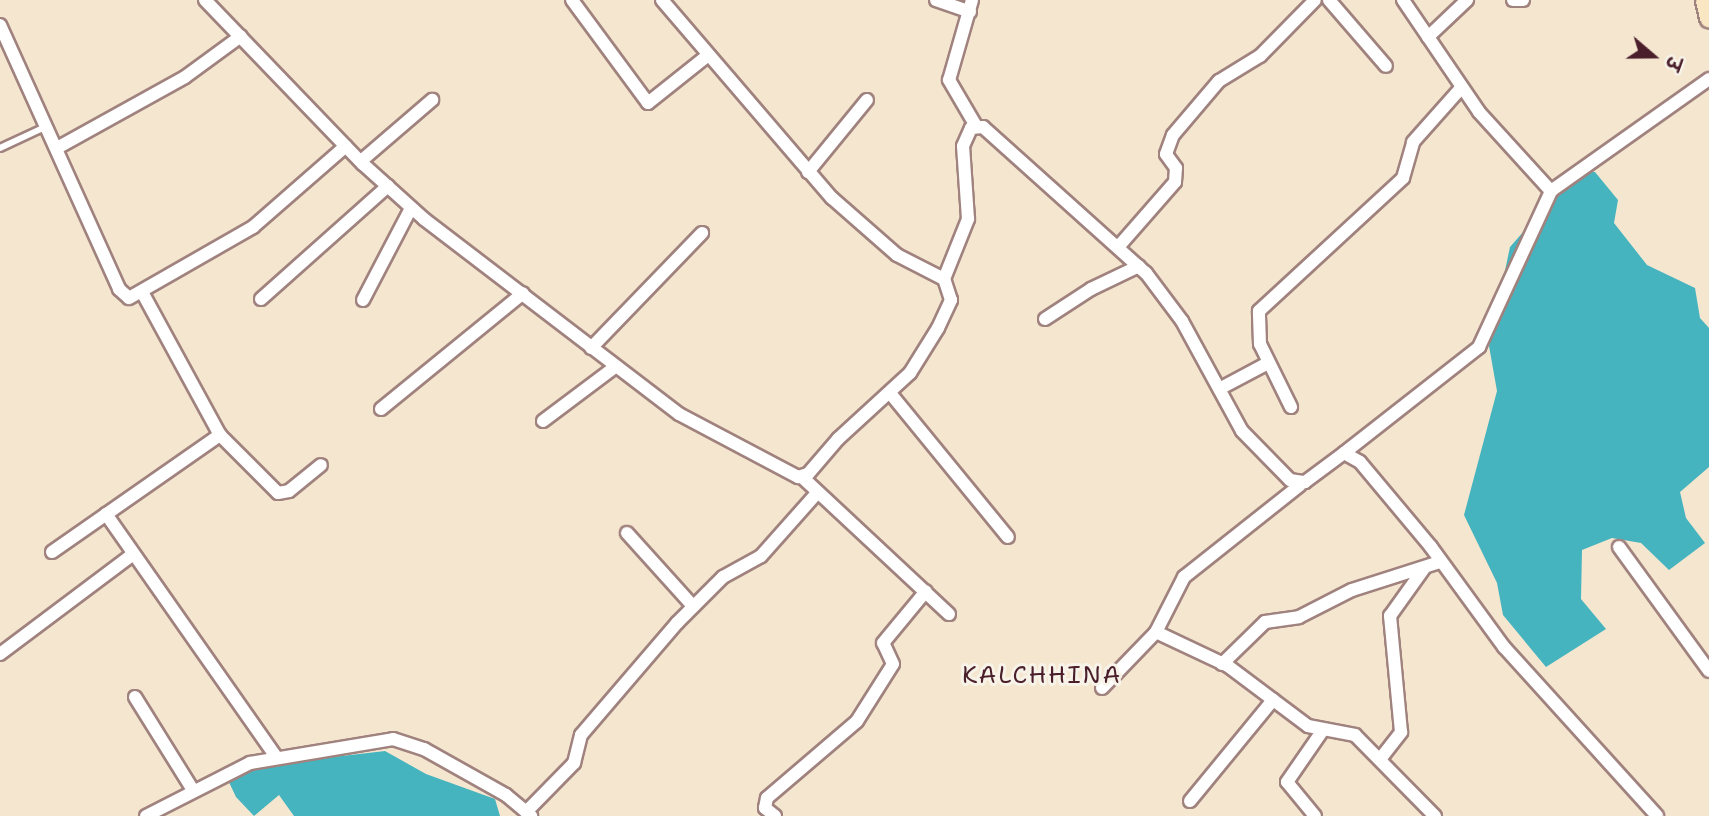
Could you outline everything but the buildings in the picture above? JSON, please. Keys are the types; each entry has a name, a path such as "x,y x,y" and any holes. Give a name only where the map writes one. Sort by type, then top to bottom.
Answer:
{"street":[{"path":"205,0 346,146 411,208 615,367 680,414 802,477 949,614"},
{"path":"572,0 648,103 707,56"},
{"path":"662,0 808,172 897,255 944,279 951,296 949,305 910,373 802,477"},
{"path":"936,0 971,6 950,80 976,125 989,132 1139,266 1177,313 1249,440 1300,485"},
{"path":"1119,246 1175,182 1175,168 1166,154 1174,135 1219,81 1260,56 1315,0"},
{"path":"1329,0 1387,66"},
{"path":"1404,0 1461,88 1552,191"},
{"path":"1428,37 1467,0"},
{"path":"1513,0 1523,0"},
{"path":"1705,0 1709,19"},
{"path":"0,25 119,289 129,298 263,219 346,146"},
{"path":"57,148 185,77 241,36"},
{"path":"1102,688 1156,632 1184,577 1479,347 1552,191 1709,79"},
{"path":"1290,407 1268,363 1258,332 1262,306 1403,178 1413,142 1461,88"},
{"path":"361,161 432,100"},
{"path":"808,172 867,100"},
{"path":"944,279 968,219 963,146 976,125"},
{"path":"261,299 388,186"},
{"path":"363,300 411,208"},
{"path":"591,348 702,233"},
{"path":"1045,319 1091,289 1139,266"},
{"path":"142,292 220,435 278,492 289,491 321,466"},
{"path":"381,409 523,293"},
{"path":"1221,388 1268,363"},
{"path":"543,421 615,367"},
{"path":"890,393 1008,537"},
{"path":"52,552 220,435"},
{"path":"1344,453 1360,462 1504,647 1657,816"},
{"path":"146,816 250,763 379,740 409,742 506,794 529,814 574,763 575,746 581,735 693,606 723,578 761,556 817,493"},
{"path":"106,514 276,757"},
{"path":"626,533 693,606"},
{"path":"1619,547 1709,671"},
{"path":"0,654 133,554"},
{"path":"1222,664 1265,622 1299,617 1352,590 1440,562"},
{"path":"1381,758 1401,732 1391,616 1425,567"},
{"path":"775,816 765,808 766,798 857,721 893,664 883,643 926,591"},
{"path":"1156,632 1222,664 1308,726 1355,735 1381,758 1435,816"},
{"path":"135,697 193,790"},
{"path":"1190,801 1273,700"},
{"path":"1315,816 1293,795 1287,782 1323,730"}],"lane":[{"path":"0,148 47,126"}],"water":[{"path":"1577,171 1595,172 1618,200 1614,223 1647,265 1695,288 1700,318 1709,328 1709,467 1680,492 1686,518 1705,543 1669,570 1641,543 1612,538 1582,550 1581,599 1606,629 1546,667 1503,615 1497,583 1464,515 1497,391 1489,346 1510,247"},
{"path":"385,751 426,774 495,799 500,816 294,816 279,795 254,816 236,797 227,778 247,767"}],"district":[{"name":"KALCHHINA","path":"1042,676"}]}
